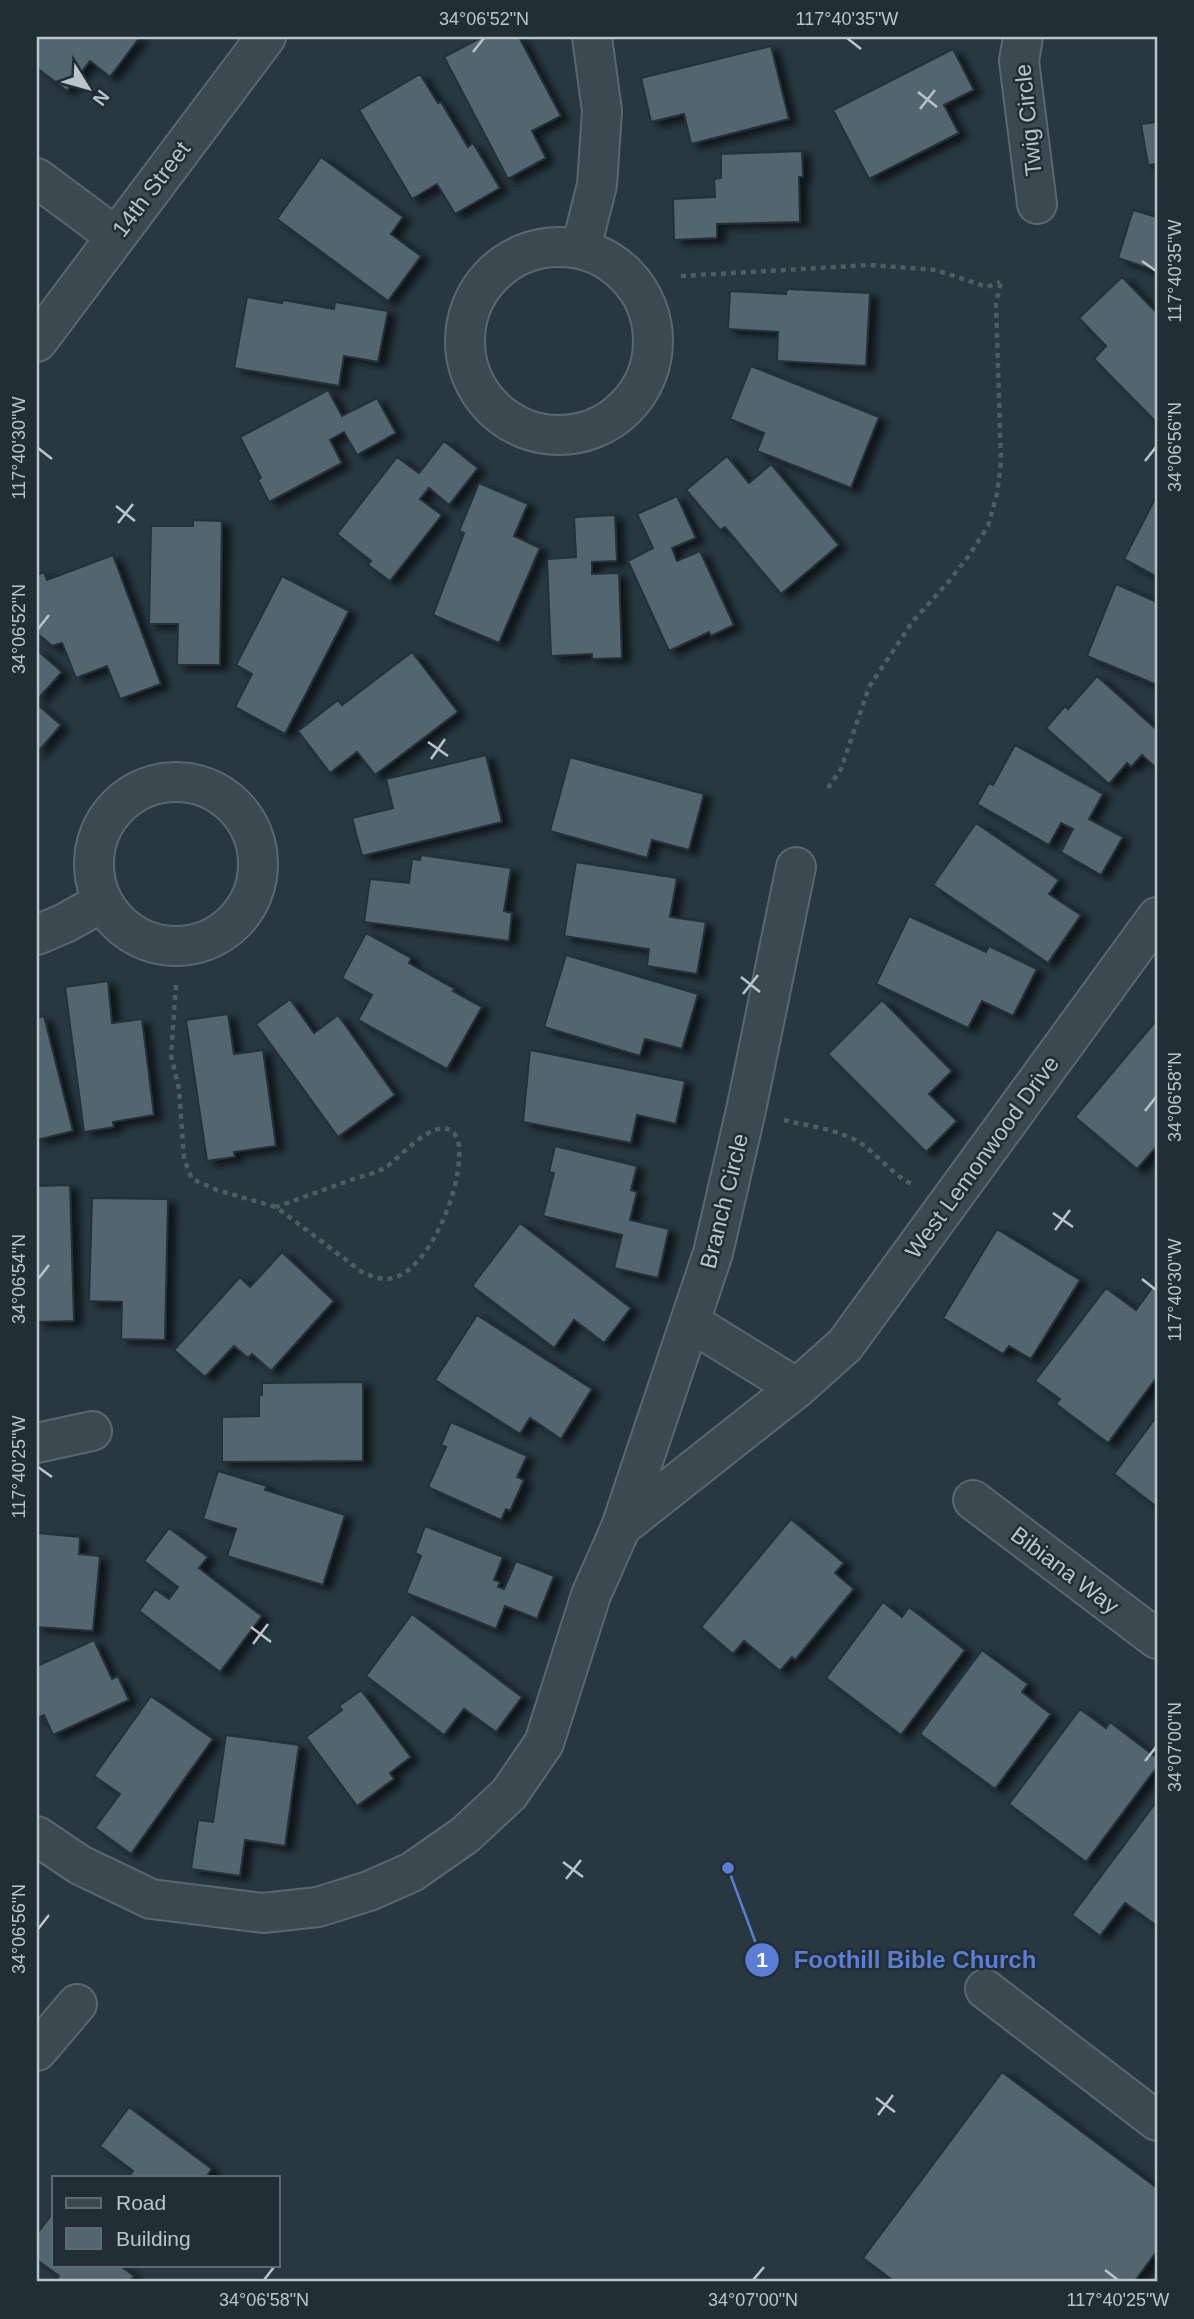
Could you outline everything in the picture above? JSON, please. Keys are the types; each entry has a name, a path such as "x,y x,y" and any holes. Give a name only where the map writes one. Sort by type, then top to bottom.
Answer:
{"street":[{"name":"14th Street","path":"37,342 266,37"},
{"path":"581,248 597,185 602,111 592,37"},
{"name":"Twig Circle","path":"1023,37 1019,61 1037,204"},
{"path":"37,178 116,236"},
{"path":"544,247 581,248 615,264 640,291 653,326 652,364 636,397 608,423 573,436 536,434 502,419 477,391 464,356 466,319 481,285 509,260 544,247"},
{"path":"170,782 202,785 230,801 250,826 258,857 255,889 239,917 214,937 183,947 151,943 123,928 103,902 94,871 98,839 114,811 139,790 170,782"},
{"name":"Branch Circle","path":"37,1836 80,1865 151,1899 263,1913 318,1907 369,1891 412,1872 466,1835 509,1794 544,1743 591,1595 621,1527 713,1253 749,1098 796,867"},
{"path":"37,935 103,902"},
{"name":"West Lemonwood Drive","path":"621,1527 797,1388 845,1345 1157,917"},
{"path":"690,1322 797,1388"},
{"path":"37,1443 92,1431"},
{"name":"Bibiana Way","path":"973,1500 1157,1639"},
{"path":"985,1989 1157,2121"},
{"path":"37,2052 78,2004"}],"path":[{"path":"681,276 870,265 936,270 987,287 1001,282 996,303 1001,462 997,494 988,526 956,572 912,621 869,687 841,769 828,788"},
{"path":"176,985 171,1055 179,1089 184,1159 192,1179 218,1190 276,1207 362,1272 373,1277 391,1279 405,1272 421,1257 447,1214 459,1175 458,1140 453,1132 435,1130 419,1139 385,1168 276,1207"},
{"path":"777,1118 837,1133 859,1142 902,1179 918,1187"}],"building":[{"path":"37,37 140,37 110,77 90,61 67,91 37,68"},
{"path":"482,37 519,37 561,116 532,131 546,158 508,179 444,57"},
{"path":"771,46 789,119 691,144 684,114 651,122 641,78"},
{"path":"953,49 974,90 944,105 959,133 869,179 833,110"},
{"path":"420,74 438,103 441,102 468,147 473,143 500,188 455,214 437,184 412,199 359,110"},
{"path":"1157,122 1157,164 1148,165 1141,124"},
{"path":"802,151 803,177 799,177 800,222 717,224 717,238 674,240 673,199 715,197 714,179 721,178 721,154"},
{"path":"321,157 403,217 391,234 421,256 388,301 277,219"},
{"path":"1133,210 1157,217 1157,271 1118,258"},
{"path":"1122,277 1157,313 1157,423 1094,359 1106,346 1079,318"},
{"path":"787,289 870,293 866,366 777,361 778,332 728,329 730,291 786,294"},
{"path":"247,297 334,309 335,302 388,311 378,362 344,356 339,386 234,368"},
{"path":"751,366 879,417 851,488 757,451 764,433 730,419"},
{"path":"328,390 342,416 377,398 396,433 357,455 344,432 330,440 342,463 269,502 258,480 261,478 240,437"},
{"path":"444,441 478,468 449,505 429,488 420,499 442,515 390,581 368,565 371,561 337,534 397,457 419,473"},
{"path":"727,456 749,483 771,464 839,545 781,594 725,527 720,530 686,490"},
{"path":"479,483 528,504 514,536 540,548 499,643 433,615 464,533 459,531"},
{"path":"1157,495 1157,577 1124,559"},
{"path":"677,496 696,538 672,548 677,561 700,551 734,625 711,636 709,632 669,651 628,561 653,548 637,514"},
{"path":"615,515 617,561 592,562 592,574 619,573 622,658 592,659 592,654 551,656 547,559 576,557 574,517"},
{"path":"193,520 222,521 220,665 177,665 178,624 149,624 151,526 193,526"},
{"path":"113,555 161,684 120,699 107,666 76,678 62,643 52,646 37,633 37,575 44,572 47,580"},
{"path":"282,576 349,611 285,734 235,707 252,674 236,665"},
{"path":"1116,584 1157,602 1157,685 1087,656"},
{"path":"37,650 62,672 37,700"},
{"path":"412,652 458,712 375,775 357,752 330,773 298,731 338,700 342,705"},
{"path":"1097,676 1157,730 1157,769 1142,755 1131,767 1127,763 1109,784 1046,728 1065,706 1068,709"},
{"path":"37,704 61,725 37,753"},
{"path":"1015,745 1103,794 1089,819 1123,837 1101,875 1061,852 1073,829 1061,823 1049,845 977,804 989,783 993,785"},
{"path":"486,755 502,822 362,856 352,818 393,808 386,779"},
{"path":"570,757 704,794 689,850 652,840 647,858 550,831"},
{"path":"976,823 1059,880 1049,894 1081,915 1048,963 933,885"},
{"path":"421,855 511,868 504,911 512,913 509,941 364,922 370,879 409,883 412,859 420,860"},
{"path":"576,862 677,878 670,917 706,922 697,974 647,966 649,949 564,936"},
{"path":"909,916 986,952 989,946 1037,969 1013,1016 982,1001 968,1028 876,984"},
{"path":"366,933 411,958 409,963 482,1007 447,1069 358,1020 372,995 342,978"},
{"path":"566,955 698,994 682,1049 645,1039 640,1056 544,1027"},
{"path":"108,981 112,1023 142,1019 154,1115 113,1122 114,1127 84,1132 65,987"},
{"path":"290,999 314,1033 338,1015 395,1095 338,1137 256,1024"},
{"path":"882,1000 952,1071 929,1094 957,1121 926,1152 828,1054"},
{"path":"228,1014 234,1054 263,1050 276,1146 234,1152 235,1157 207,1161 186,1020"},
{"path":"44,1016 73,1131 37,1140 37,1018"},
{"path":"1155,1022 1157,1146 1137,1169 1075,1117"},
{"path":"530,1050 685,1081 676,1124 637,1115 631,1143 523,1122"},
{"path":"555,1146 637,1166 631,1190 637,1192 630,1220 669,1229 658,1278 614,1268 622,1235 543,1216 554,1173 549,1172"},
{"path":"70,1185 74,1321 37,1322 37,1186"},
{"path":"92,1198 168,1199 165,1340 121,1339 122,1302 89,1301"},
{"path":"520,1223 631,1308 604,1343 574,1320 554,1348 472,1286"},
{"path":"997,1229 1080,1280 1031,1359 1009,1346 1003,1354 943,1318"},
{"path":"282,1252 334,1301 271,1371 252,1354 248,1358 234,1346 205,1377 174,1350 240,1277 250,1287"},
{"path":"1154,1285 1157,1287 1157,1377 1108,1443 1056,1404 1060,1399 1035,1381 1106,1288 1136,1310"},
{"path":"477,1315 592,1389 561,1439 530,1418 520,1434 435,1380"},
{"path":"363,1382 363,1461 222,1462 222,1417 259,1416 262,1383"},
{"path":"1157,1416 1157,1507 1114,1474"},
{"path":"451,1422 527,1456 517,1477 524,1480 510,1511 506,1509 501,1520 428,1487 446,1447 441,1445"},
{"path":"218,1471 267,1486 265,1490 345,1515 323,1585 227,1556 236,1529 203,1519"},
{"path":"791,1519 844,1563 835,1573 854,1589 795,1660 792,1657 780,1671 744,1641 733,1654 701,1627"},
{"path":"425,1526 503,1557 494,1580 500,1582 498,1587 504,1589 516,1561 554,1576 537,1619 505,1606 496,1629 406,1593 421,1556 415,1553"},
{"path":"169,1528 208,1557 199,1568 262,1616 220,1672 139,1611 155,1589 169,1599 178,1587 144,1561"},
{"path":"37,1533 80,1537 79,1554 100,1556 93,1631 37,1627"},
{"path":"883,1602 902,1617 909,1607 965,1650 901,1735 826,1678"},
{"path":"412,1614 522,1697 496,1732 464,1709 444,1735 366,1676"},
{"path":"94,1640 112,1679 118,1676 129,1700 53,1735 44,1715 37,1718 37,1666"},
{"path":"982,1650 1028,1684 1022,1692 1051,1714 995,1789 920,1734"},
{"path":"361,1690 411,1757 390,1773 394,1779 357,1806 306,1737 342,1710 339,1706"},
{"path":"151,1696 213,1739 131,1854 95,1828 120,1794 94,1776"},
{"path":"1080,1709 1106,1728 1110,1722 1157,1758 1157,1767 1086,1862 1009,1804"},
{"path":"226,1735 299,1745 285,1846 245,1840 240,1876 191,1869 198,1820 213,1822"},
{"path":"1157,1801 1157,1926 1125,1903 1100,1936 1072,1915"},
{"path":"1002,2072 1157,2188 1157,2251 1134,2282 895,2282 863,2258"},
{"path":"129,2107 212,2169 207,2176 129,2176 133,2171 100,2146"},
{"path":"52,2214 52,2266 120,2266 134,2276 129,2282 54,2282 59,2276 37,2260 37,2234"}],"place":[{"name":"Foothill Bible Church","path":"728,1868"}]}
